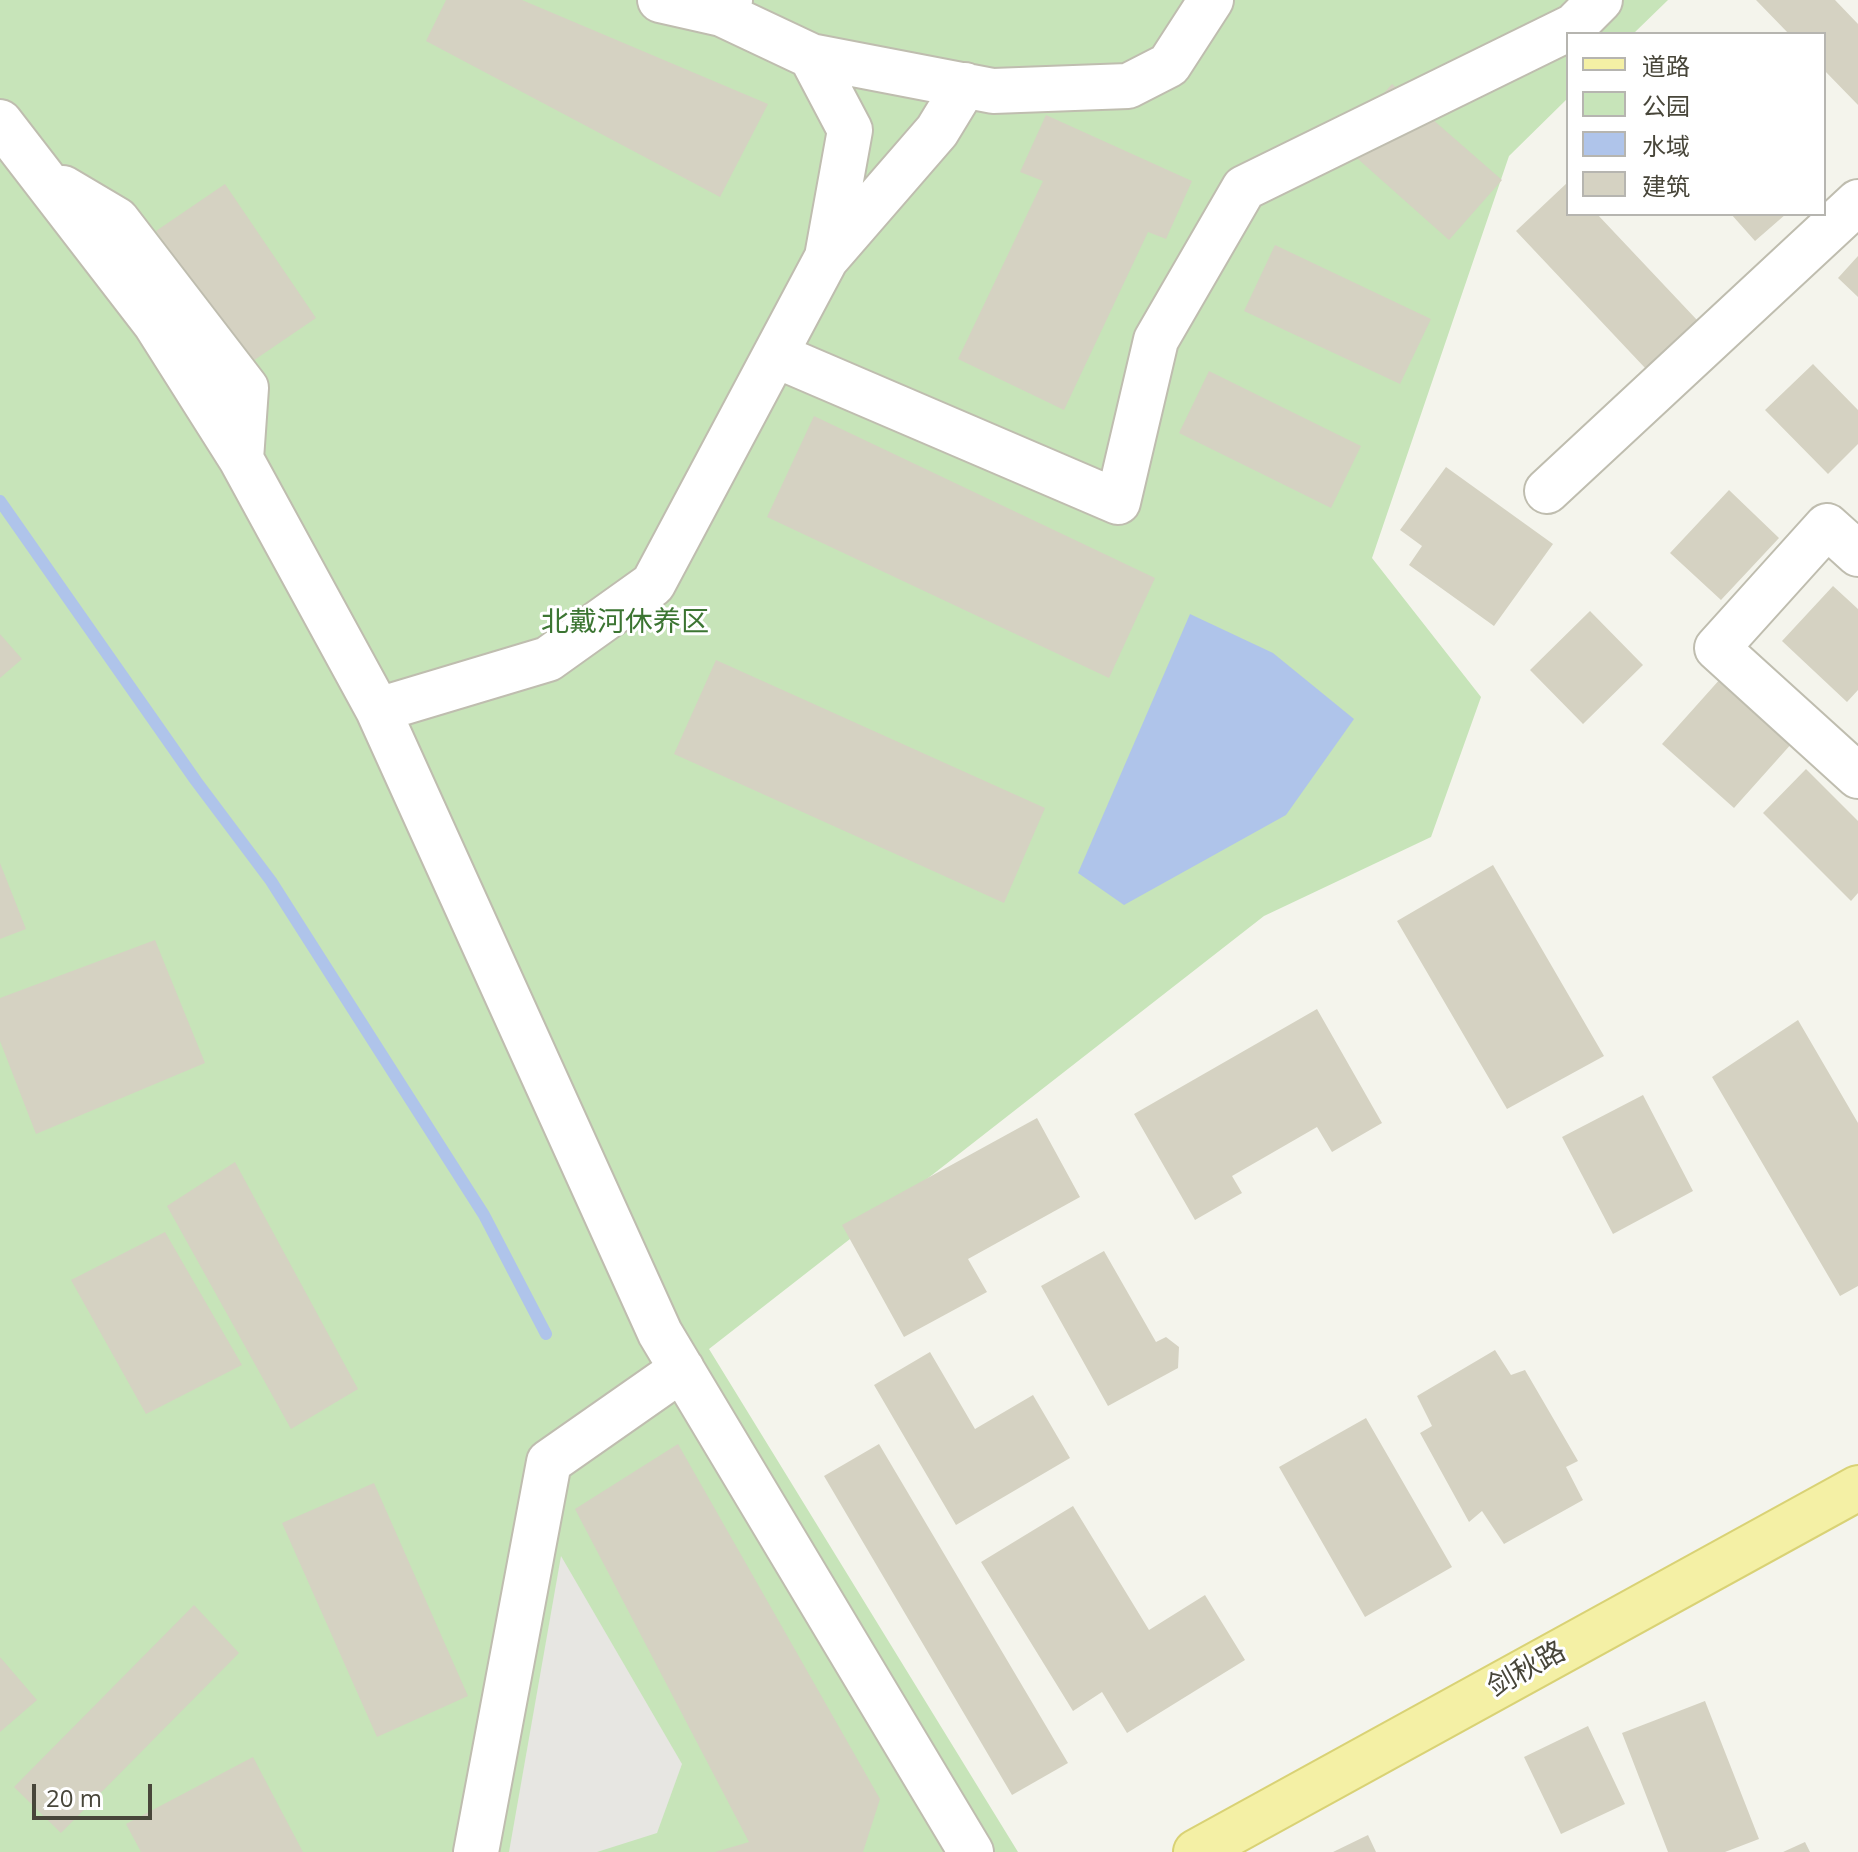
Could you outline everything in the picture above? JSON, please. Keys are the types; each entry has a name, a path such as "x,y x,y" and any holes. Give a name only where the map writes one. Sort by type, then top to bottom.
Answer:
{"main road":[{"name":"剑秋路","path":"1196,1852 1858,1488"}],"street":[{"path":"660,0 726,7 811,56 993,91 1128,86 1169,65 1211,0"},
{"path":"775,355 1118,502 1156,340 1244,188 1574,26 1600,0"},
{"path":"811,56 850,130 826,259"},
{"path":"378,710 548,659 653,584 826,259 937,131 965,85"},
{"path":"0,122 155,323 241,459 378,710 660,1333 971,1852"},
{"path":"1547,491 1858,202"},
{"path":"1858,554 1827,526 1717,648 1858,776"},
{"path":"476,1852 549,1462 682,1369"}],"green space":[{"name":"北戴河休养区","path":"0,0 1668,0 1635,32 1566,32 1566,100 1509,156 1372,558 1481,697 1431,837 1264,916 709,1349 1018,1852 0,1852"}],"shaded area":[{"path":"561,1556 682,1764 657,1833 597,1852 509,1852"}],"water":[{"path":"1190,614 1273,653 1354,719 1286,815 1124,905 1078,873"}],"building":[{"path":"446,0 522,0 768,104 720,197 426,41"},
{"path":"1756,0 1835,0 1858,24 1858,105 1826,72 1826,32 1787,32"},
{"path":"1392,84 1502,180 1449,240 1340,143"},
{"path":"1046,115 1192,181 1166,239 1148,232 1064,410 958,359 1043,181 1020,172"},
{"path":"225,184 316,318 247,365 156,231"},
{"path":"1566,184 1566,216 1599,216 1697,320 1646,369 1516,231"},
{"path":"1733,216 1784,216 1755,241"},
{"path":"1275,245 1431,319 1400,384 1244,311"},
{"path":"1858,256 1858,297 1838,278"},
{"path":"1813,364 1858,410 1858,444 1828,474 1765,410"},
{"path":"1209,371 1361,446 1331,508 1179,433"},
{"path":"814,416 1155,578 1109,678 767,517"},
{"path":"1446,467 1553,544 1494,626 1409,565 1422,546 1400,530"},
{"path":"1729,490 1779,538 1721,600 1670,553"},
{"path":"1833,586 1858,609 1858,690 1847,702 1782,641"},
{"path":"1590,611 1643,665 1583,724 1530,670"},
{"path":"0,634 22,659 0,678"},
{"path":"716,660 1045,808 1004,903 674,754"},
{"path":"1721,678 1793,742 1734,808 1662,744"},
{"path":"1806,769 1858,821 1858,893 1851,901 1763,813"},
{"path":"0,863 26,929 0,939"},
{"path":"1493,865 1604,1056 1507,1109 1397,921"},
{"path":"155,940 205,1063 36,1134 0,1041 0,998"},
{"path":"1317,1009 1382,1123 1332,1152 1317,1127 1232,1176 1242,1193 1195,1220 1134,1114"},
{"path":"1798,1020 1858,1123 1858,1286 1840,1296 1712,1077"},
{"path":"1643,1095 1693,1191 1613,1234 1562,1137"},
{"path":"1037,1118 1080,1197 968,1259 987,1292 904,1337 842,1225"},
{"path":"235,1162 358,1389 291,1429 167,1206"},
{"path":"165,1232 242,1365 146,1414 71,1280"},
{"path":"1104,1251 1156,1342 1166,1337 1179,1347 1178,1368 1108,1406 1041,1286"},
{"path":"1495,1350 1511,1375 1525,1370 1578,1461 1566,1467 1583,1500 1504,1544 1482,1511 1469,1522 1420,1433 1432,1426 1417,1396"},
{"path":"930,1352 975,1429 1033,1395 1070,1458 956,1525 874,1385"},
{"path":"1366,1418 1452,1567 1365,1617 1279,1467"},
{"path":"678,1444 880,1799 863,1852 715,1852 749,1842 575,1509"},
{"path":"879,1444 1068,1763 1012,1795 824,1476"},
{"path":"374,1483 468,1696 377,1737 282,1523"},
{"path":"1073,1506 1149,1630 1205,1595 1245,1660 1127,1733 1102,1692 1073,1711 981,1562"},
{"path":"194,1605 239,1653 61,1833 14,1787"},
{"path":"0,1657 37,1700 0,1732"},
{"path":"1705,1701 1759,1839 1725,1852 1668,1852 1622,1733"},
{"path":"1588,1726 1625,1804 1561,1834 1524,1757"},
{"path":"253,1757 303,1852 141,1852 126,1824"},
{"path":"1368,1835 1376,1852 1333,1852"},
{"path":"1805,1842 1810,1852 1783,1852"}],"waterway":[{"path":"0,501 196,781 271,881 484,1215 546,1334"}]}
